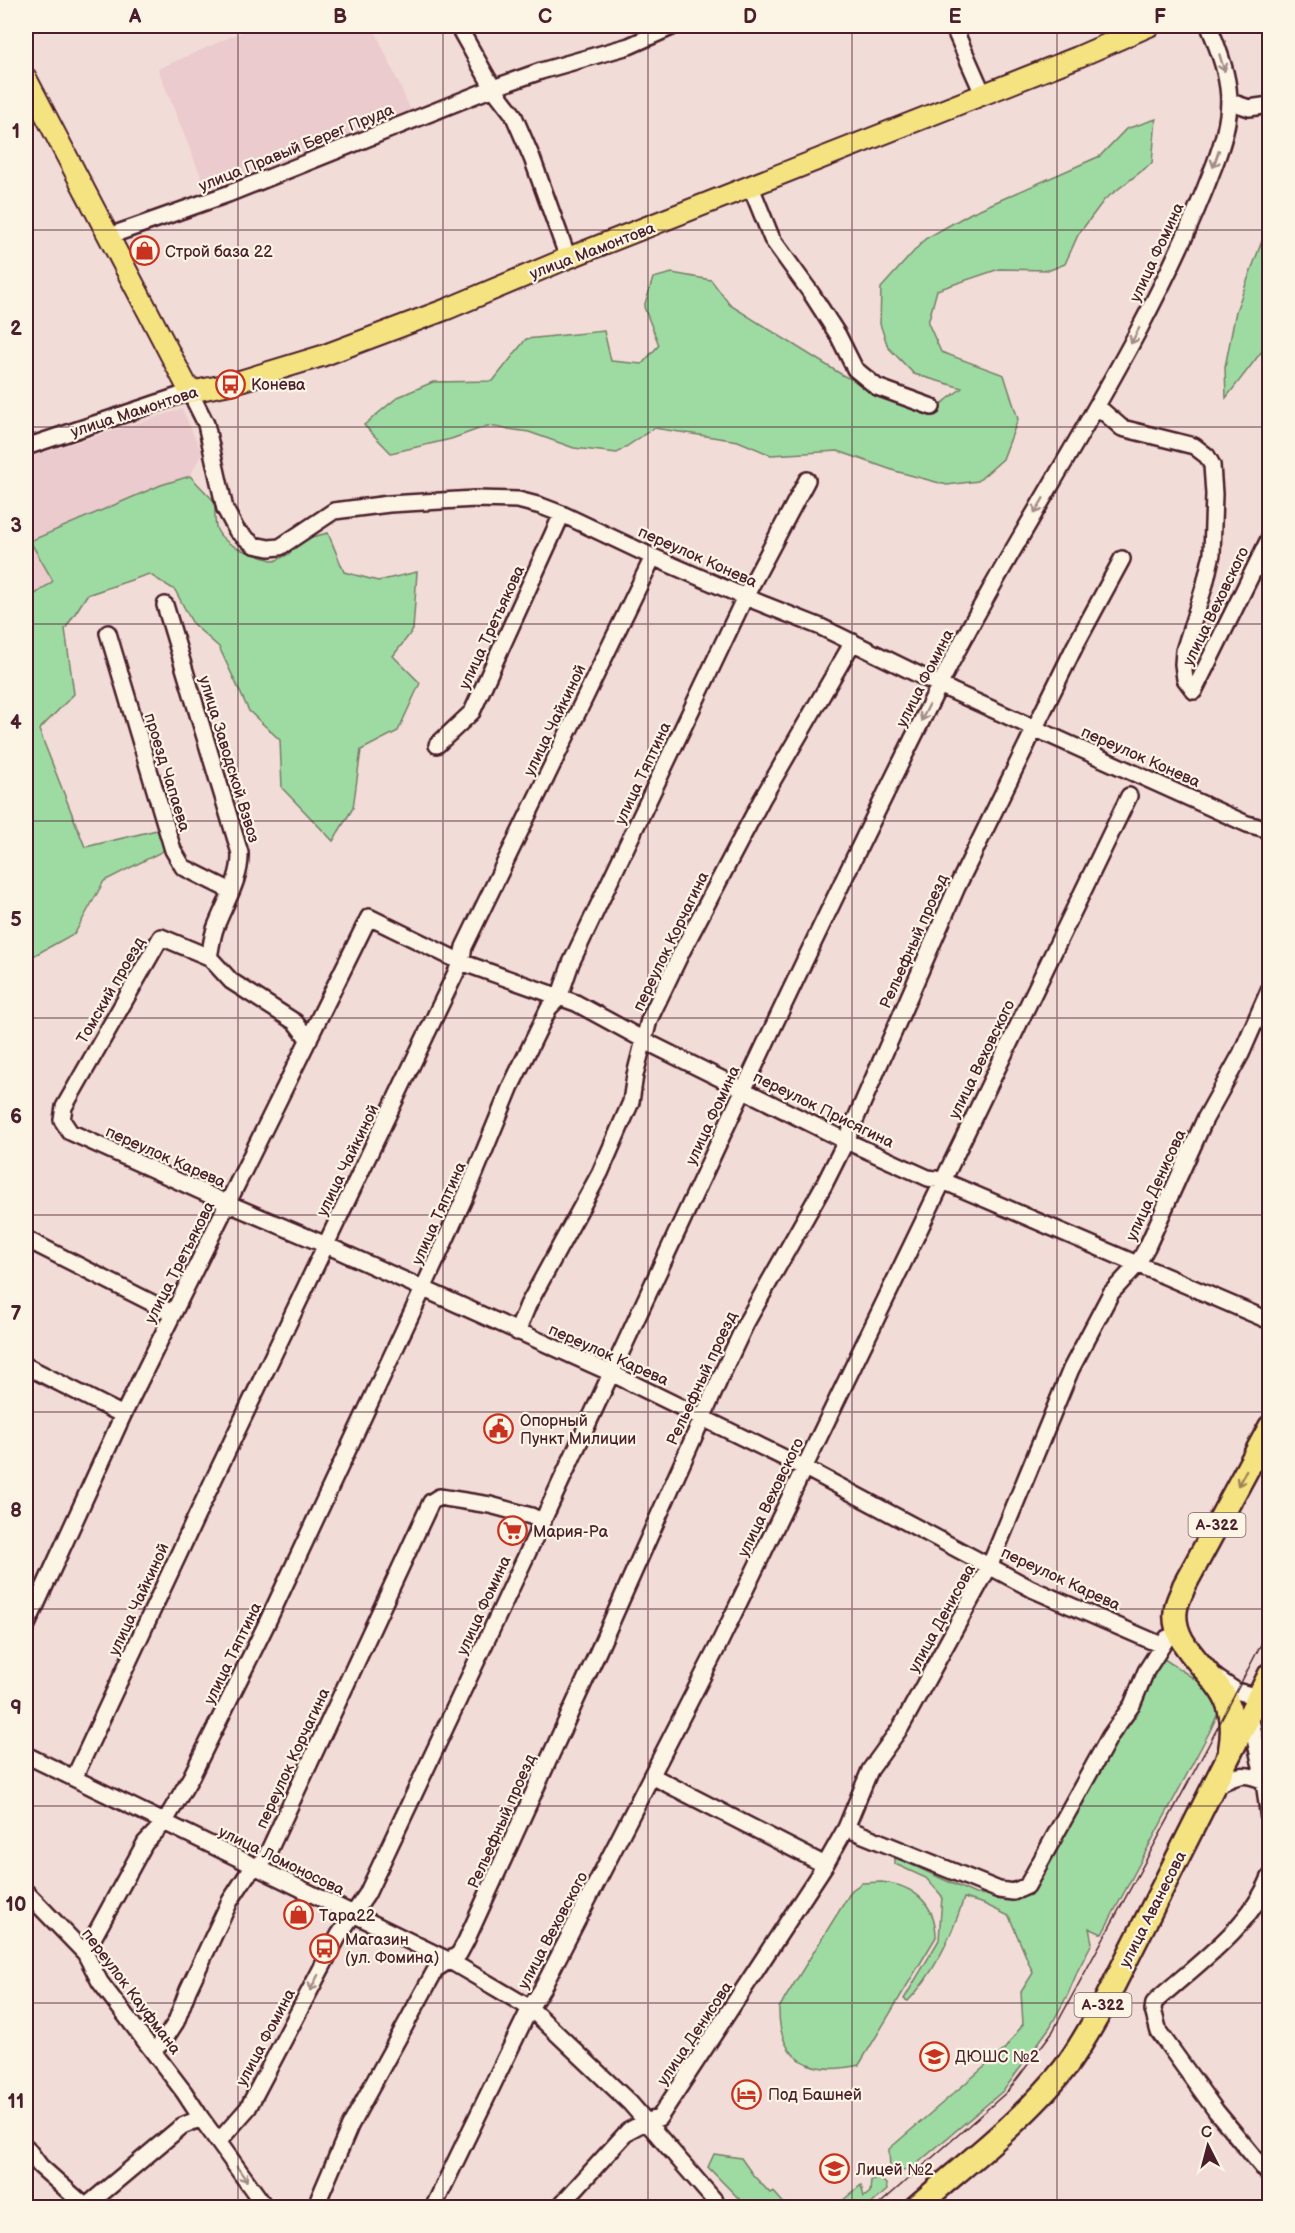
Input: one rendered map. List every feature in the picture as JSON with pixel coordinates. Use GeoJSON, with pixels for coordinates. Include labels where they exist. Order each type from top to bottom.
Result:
{"type":"FeatureCollection","features":[{"type":"Feature","properties":{"kind":"highway","name":"А-322"},"geometry":{"type":"LineString","coordinates":[[1177,1627],[1176,1608],[1184,1586],[1269,1427]]}},
{"type":"Feature","properties":{"kind":"highway","name":"улица Аванесова"},"geometry":{"type":"LineString","coordinates":[[1177,1627],[1187,1649],[1220,1689],[1228,1707],[1232,1737],[1229,1757]]}},
{"type":"Feature","properties":{"kind":"highway","name":"улица Аванесова"},"geometry":{"type":"LineString","coordinates":[[915,2208],[1030,2105],[1064,2068],[1101,2010],[1229,1757],[1259,1706],[1269,1674]]}},
{"type":"Feature","properties":{"kind":"main road","name":"улица Мамонтова"},"geometry":{"type":"LineString","coordinates":[[190,392],[230,384],[322,356],[447,309],[568,258],[751,188],[1078,57],[1149,26]]}},
{"type":"Feature","properties":{"kind":"main road"},"geometry":{"type":"LineString","coordinates":[[26,78],[190,392]]}},
{"type":"Feature","properties":{"kind":"street"},"geometry":{"type":"LineString","coordinates":[[458,26],[493,88],[513,114],[532,158],[568,258]]}},
{"type":"Feature","properties":{"kind":"street","name":"улица Правый Берег Пруда"},"geometry":{"type":"LineString","coordinates":[[110,236],[228,195],[541,70],[629,46],[674,26]]}},
{"type":"Feature","properties":{"kind":"street"},"geometry":{"type":"LineString","coordinates":[[952,26],[983,94]]}},
{"type":"Feature","properties":{"kind":"street"},"geometry":{"type":"LineString","coordinates":[[1209,26],[1228,84],[1231,102],[1248,108],[1269,105]]}},
{"type":"Feature","properties":{"kind":"street","name":"улица Фомина"},"geometry":{"type":"LineString","coordinates":[[219,2141],[248,2108],[339,1935],[367,1894],[543,1522],[743,1090],[939,685],[1016,546],[1098,407],[1177,255],[1215,165],[1226,133],[1231,102]]}},
{"type":"Feature","properties":{"kind":"street"},"geometry":{"type":"LineString","coordinates":[[751,188],[772,239],[838,335],[855,369],[877,387],[932,406]]}},
{"type":"Feature","properties":{"kind":"street","name":"улица Мамонтова"},"geometry":{"type":"LineString","coordinates":[[26,447],[190,392]]}},
{"type":"Feature","properties":{"kind":"street","name":"переулок Конева"},"geometry":{"type":"LineString","coordinates":[[190,392],[206,424],[225,509],[237,531],[254,545],[269,548],[280,547],[334,511],[389,504],[498,498],[518,500],[562,513],[653,557],[821,627],[939,685],[1247,824],[1269,830]]}},
{"type":"Feature","properties":{"kind":"street","name":"улица Веховского"},"geometry":{"type":"LineString","coordinates":[[1098,407],[1122,428],[1194,446],[1207,456],[1212,465],[1214,504],[1212,554],[1184,651],[1185,679],[1194,691],[1269,537]]}},
{"type":"Feature","properties":{"kind":"street","name":"улица Тяптина"},"geometry":{"type":"LineString","coordinates":[[84,1953],[145,1843],[164,1823],[191,1777],[266,1624],[423,1289],[469,1188],[511,1086],[549,1008],[559,998],[571,963],[745,597],[807,480]]}},
{"type":"Feature","properties":{"kind":"street","name":"улица Третьякова"},"geometry":{"type":"LineString","coordinates":[[437,745],[472,712],[562,513]]}},
{"type":"Feature","properties":{"kind":"street","name":"улица Чайкиной"},"geometry":{"type":"LineString","coordinates":[[74,1778],[461,962],[469,936],[653,557]]}},
{"type":"Feature","properties":{"kind":"street","name":"Рельефный проезд"},"geometry":{"type":"LineString","coordinates":[[315,2208],[350,2126],[436,1969],[459,1954],[466,1941],[746,1323],[824,1185],[846,1141],[957,887],[1034,727],[1122,559]]}},
{"type":"Feature","properties":{"kind":"street","name":"улица Заводской Взвоз"},"geometry":{"type":"LineString","coordinates":[[165,605],[240,853],[240,862],[215,931],[209,957]]}},
{"type":"Feature","properties":{"kind":"street","name":"проезд Чапаева"},"geometry":{"type":"LineString","coordinates":[[108,633],[173,850],[179,862],[188,871],[231,891]]}},
{"type":"Feature","properties":{"kind":"street","name":"переулок Корчагина"},"geometry":{"type":"LineString","coordinates":[[517,1332],[528,1305],[600,1173],[631,1102],[635,1075],[649,1020],[762,799],[853,642]]}},
{"type":"Feature","properties":{"kind":"street","name":"улица Веховского"},"geometry":{"type":"LineString","coordinates":[[433,2208],[530,2008],[652,1776],[805,1468],[941,1180],[1129,796]]}},
{"type":"Feature","properties":{"kind":"street","name":"улица Третьякова"},"geometry":{"type":"LineString","coordinates":[[26,1627],[172,1313],[229,1204],[369,917]]}},
{"type":"Feature","properties":{"kind":"street","name":"переулок Присягина"},"geometry":{"type":"LineString","coordinates":[[369,917],[461,962],[576,1003],[743,1090],[846,1141],[928,1178],[941,1180],[1269,1321]]}},
{"type":"Feature","properties":{"kind":"street","name":"Томский проезд"},"geometry":{"type":"LineString","coordinates":[[64,1107],[160,938],[209,957]]}},
{"type":"Feature","properties":{"kind":"street"},"geometry":{"type":"LineString","coordinates":[[209,957],[231,981],[295,1022],[309,1040]]}},
{"type":"Feature","properties":{"kind":"street","name":"улица Денисова"},"geometry":{"type":"LineString","coordinates":[[558,2208],[628,2132],[646,2121],[659,2118],[825,1864],[846,1827],[870,1770],[901,1727],[990,1565],[1071,1369],[1111,1293],[1137,1265],[1147,1247],[1205,1119],[1241,1054],[1269,988]]}},
{"type":"Feature","properties":{"kind":"street","name":"переулок Карева"},"geometry":{"type":"LineString","coordinates":[[64,1107],[62,1120],[70,1132],[326,1245],[702,1416],[1032,1588],[1161,1645]]}},
{"type":"Feature","properties":{"kind":"street"},"geometry":{"type":"LineString","coordinates":[[26,1239],[172,1313]]}},
{"type":"Feature","properties":{"kind":"street"},"geometry":{"type":"LineString","coordinates":[[26,1366],[123,1415]]}},
{"type":"Feature","properties":{"kind":"street","name":"переулок Корчагина"},"geometry":{"type":"LineString","coordinates":[[153,2050],[162,2042],[176,2022],[188,1990],[230,1901],[247,1875],[265,1859],[431,1502],[439,1497],[490,1505],[543,1522]]}},
{"type":"Feature","properties":{"kind":"street"},"geometry":{"type":"LineString","coordinates":[[846,1827],[999,1890],[1013,1892],[1027,1886],[1110,1736],[1132,1705],[1146,1671],[1161,1645],[1177,1627]]}},
{"type":"Feature","properties":{"kind":"street"},"geometry":{"type":"LineString","coordinates":[[1200,1666],[1259,1706],[1269,1827]]}},
{"type":"Feature","properties":{"kind":"street","name":"улица Ломоносова"},"geometry":{"type":"LineString","coordinates":[[26,1755],[450,1961],[530,2008],[630,2103],[714,2205]]}},
{"type":"Feature","properties":{"kind":"street"},"geometry":{"type":"LineString","coordinates":[[1215,1786],[1237,1775],[1250,1775],[1264,1781]]}},
{"type":"Feature","properties":{"kind":"street"},"geometry":{"type":"LineString","coordinates":[[652,1776],[825,1864]]}},
{"type":"Feature","properties":{"kind":"street"},"geometry":{"type":"LineString","coordinates":[[1269,1877],[1252,1910],[1209,1955],[1154,2003],[1153,2010],[1159,2032],[1216,2111],[1269,2176]]}},
{"type":"Feature","properties":{"kind":"street","name":"переулок Кауфмана"},"geometry":{"type":"LineString","coordinates":[[26,1892],[84,1953],[100,1982],[184,2092],[266,2208]]}},
{"type":"Feature","properties":{"kind":"street"},"geometry":{"type":"LineString","coordinates":[[26,2147],[40,2166],[84,2207],[183,2126],[201,2118]]}},
{"type":"Feature","properties":{"kind":"shaded area"},"geometry":{"type":"Polygon","coordinates":[[[255,26],[373,26],[412,113],[207,192],[158,69],[255,26]]]}},
{"type":"Feature","properties":{"kind":"shaded area"},"geometry":{"type":"Polygon","coordinates":[[[182,409],[202,453],[190,476],[161,485],[30,541],[53,581],[26,601],[26,458],[182,409]]]}},
{"type":"Feature","properties":{"kind":"green space"},"geometry":{"type":"Polygon","coordinates":[[[1156,119],[1152,163],[1104,200],[1078,235],[1065,264],[1050,270],[999,269],[937,290],[928,323],[941,352],[1004,375],[1018,419],[1003,459],[978,481],[947,485],[895,471],[838,451],[771,455],[738,441],[654,428],[617,453],[574,448],[529,432],[487,426],[451,439],[391,453],[364,425],[398,397],[433,382],[493,381],[526,339],[604,331],[611,361],[642,364],[659,345],[644,307],[653,278],[672,273],[711,280],[730,305],[844,376],[931,412],[962,388],[914,374],[888,347],[880,324],[881,288],[925,239],[971,213],[1100,156],[1126,129],[1156,119]]]}},
{"type":"Feature","properties":{"kind":"green space"},"geometry":{"type":"Polygon","coordinates":[[[1269,222],[1269,342],[1226,398],[1225,367],[1236,311],[1269,222]]]}},
{"type":"Feature","properties":{"kind":"green space"},"geometry":{"type":"Polygon","coordinates":[[[190,476],[215,502],[217,530],[221,537],[235,547],[275,561],[289,554],[300,540],[328,533],[344,572],[378,581],[417,572],[413,630],[393,656],[420,683],[398,731],[361,750],[353,808],[333,841],[282,788],[280,740],[249,711],[219,647],[193,624],[175,590],[149,574],[87,595],[65,629],[74,694],[39,730],[85,847],[157,830],[165,850],[104,881],[75,933],[26,960],[26,601],[53,581],[30,541],[161,485],[190,476]]]}},
{"type":"Feature","properties":{"kind":"green space"},"geometry":{"type":"Polygon","coordinates":[[[1161,1657],[1201,1683],[1219,1711],[1211,1729],[1102,1934],[1089,1928],[1092,1943],[1050,2027],[1004,2090],[914,2166],[903,2171],[890,2169],[889,2149],[1004,2050],[1023,2024],[1021,1992],[1033,1973],[1009,1916],[984,1904],[964,1898],[954,1926],[934,1966],[908,2001],[904,1999],[939,1940],[942,1896],[926,1878],[895,1864],[895,1857],[975,1894],[1014,1896],[1034,1892],[1161,1657]]]}},
{"type":"Feature","properties":{"kind":"green space"},"geometry":{"type":"Polygon","coordinates":[[[881,1882],[903,1887],[921,1898],[932,1914],[936,1937],[859,2065],[842,2068],[813,2066],[791,2052],[784,2041],[779,2008],[852,1890],[862,1883],[881,1882]]]}},
{"type":"Feature","properties":{"kind":"green space"},"geometry":{"type":"Polygon","coordinates":[[[714,2154],[741,2158],[753,2175],[770,2193],[773,2191],[787,2207],[747,2207],[708,2167],[714,2154]]]}},
{"type":"Feature","properties":{"kind":"green space"},"geometry":{"type":"Polygon","coordinates":[[[880,2178],[886,2184],[887,2190],[868,2207],[835,2207],[861,2185],[864,2197],[870,2192],[871,2180],[880,2178]]]}},
{"type":"Feature","properties":{"kind":"tram line"},"geometry":{"type":"LineString","coordinates":[[875,2208],[1008,2091],[1053,2031],[1270,1627]]}},
{"type":"Feature","properties":{"kind":"place","name":"Строй база 22"},"geometry":{"type":"Point","coordinates":[144,251]}},
{"type":"Feature","properties":{"kind":"place","name":"Конева"},"geometry":{"type":"Point","coordinates":[230,384]}},
{"type":"Feature","properties":{"kind":"place","name":"Опорный Пункт Милиции"},"geometry":{"type":"Point","coordinates":[499,1429]}},
{"type":"Feature","properties":{"kind":"place","name":"Мария-Ра"},"geometry":{"type":"Point","coordinates":[512,1531]}},
{"type":"Feature","properties":{"kind":"place","name":"Тара22"},"geometry":{"type":"Point","coordinates":[298,1915]}},
{"type":"Feature","properties":{"kind":"place","name":"Магазин (ул. Фомина)"},"geometry":{"type":"Point","coordinates":[324,1948]}},
{"type":"Feature","properties":{"kind":"place","name":"ДЮШС №2"},"geometry":{"type":"Point","coordinates":[934,2056]}},
{"type":"Feature","properties":{"kind":"place","name":"Под Башней"},"geometry":{"type":"Point","coordinates":[747,2094]}},
{"type":"Feature","properties":{"kind":"place","name":"Лицей №2"},"geometry":{"type":"Point","coordinates":[835,2169]}}]}
